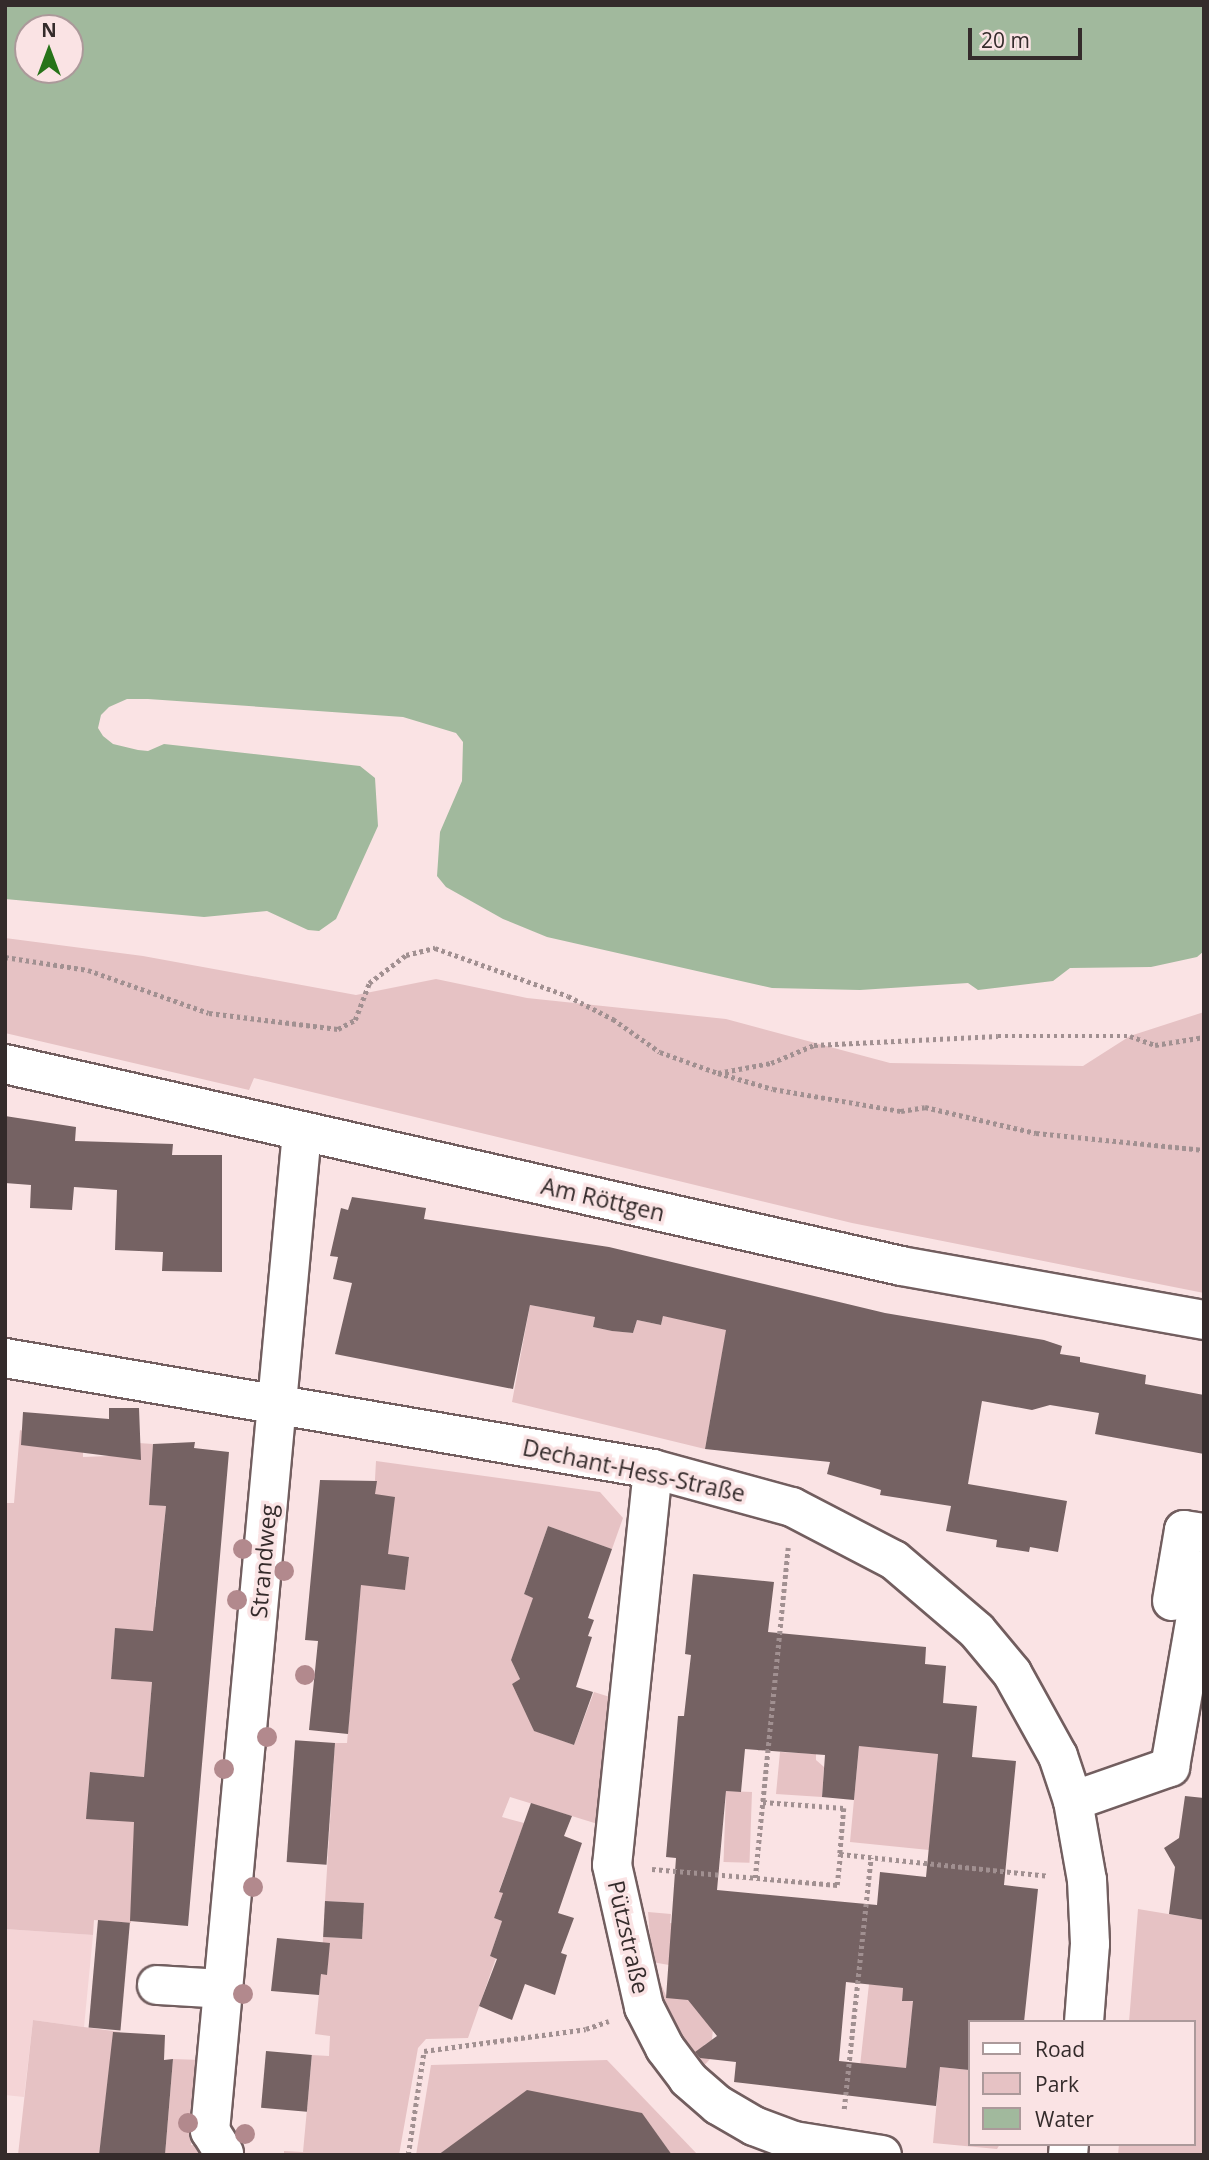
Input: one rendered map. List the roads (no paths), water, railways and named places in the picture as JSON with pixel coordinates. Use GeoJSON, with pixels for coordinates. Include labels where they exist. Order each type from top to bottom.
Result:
{"type":"FeatureCollection","features":[{"type":"Feature","properties":{"kind":"street","name":"Am Röttgen"},"geometry":{"type":"LineString","coordinates":[[5,1064],[901,1266],[1204,1320]]}},
{"type":"Feature","properties":{"kind":"street","name":"Strandweg"},"geometry":{"type":"LineString","coordinates":[[224,2153],[210,2131],[302,1132]]}},
{"type":"Feature","properties":{"kind":"street","name":"Dechant-Hess-Straße"},"geometry":{"type":"LineString","coordinates":[[5,1358],[653,1469],[792,1507],[894,1560],[977,1631],[1039,1717],[1073,1801],[1087,1880],[1090,1944],[1084,2020]]}},
{"type":"Feature","properties":{"kind":"street","name":"Pützstraße"},"geometry":{"type":"LineString","coordinates":[[653,1469],[612,1865],[645,2007],[665,2048],[688,2078],[718,2105],[754,2126],[794,2141],[882,2155]]}},
{"type":"Feature","properties":{"kind":"street"},"geometry":{"type":"LineString","coordinates":[[1172,1601],[1184,1530],[1204,1533]]}},
{"type":"Feature","properties":{"kind":"street"},"geometry":{"type":"LineString","coordinates":[[1073,1801],[1170,1767],[1204,1570]]}},
{"type":"Feature","properties":{"kind":"street"},"geometry":{"type":"LineString","coordinates":[[157,1985],[224,1989]]}},
{"type":"Feature","properties":{"kind":"water"},"geometry":{"type":"Polygon","coordinates":[[[5,5],[1204,5],[1204,951],[1197,957],[1151,967],[1070,968],[1053,981],[978,990],[968,983],[860,990],[772,988],[547,937],[503,919],[446,887],[437,876],[440,832],[462,781],[463,742],[456,733],[403,717],[127,699],[109,707],[101,715],[98,728],[113,744],[148,751],[164,744],[360,766],[375,778],[378,826],[336,919],[319,931],[308,930],[267,911],[204,917],[5,899],[5,5]]]}}]}
